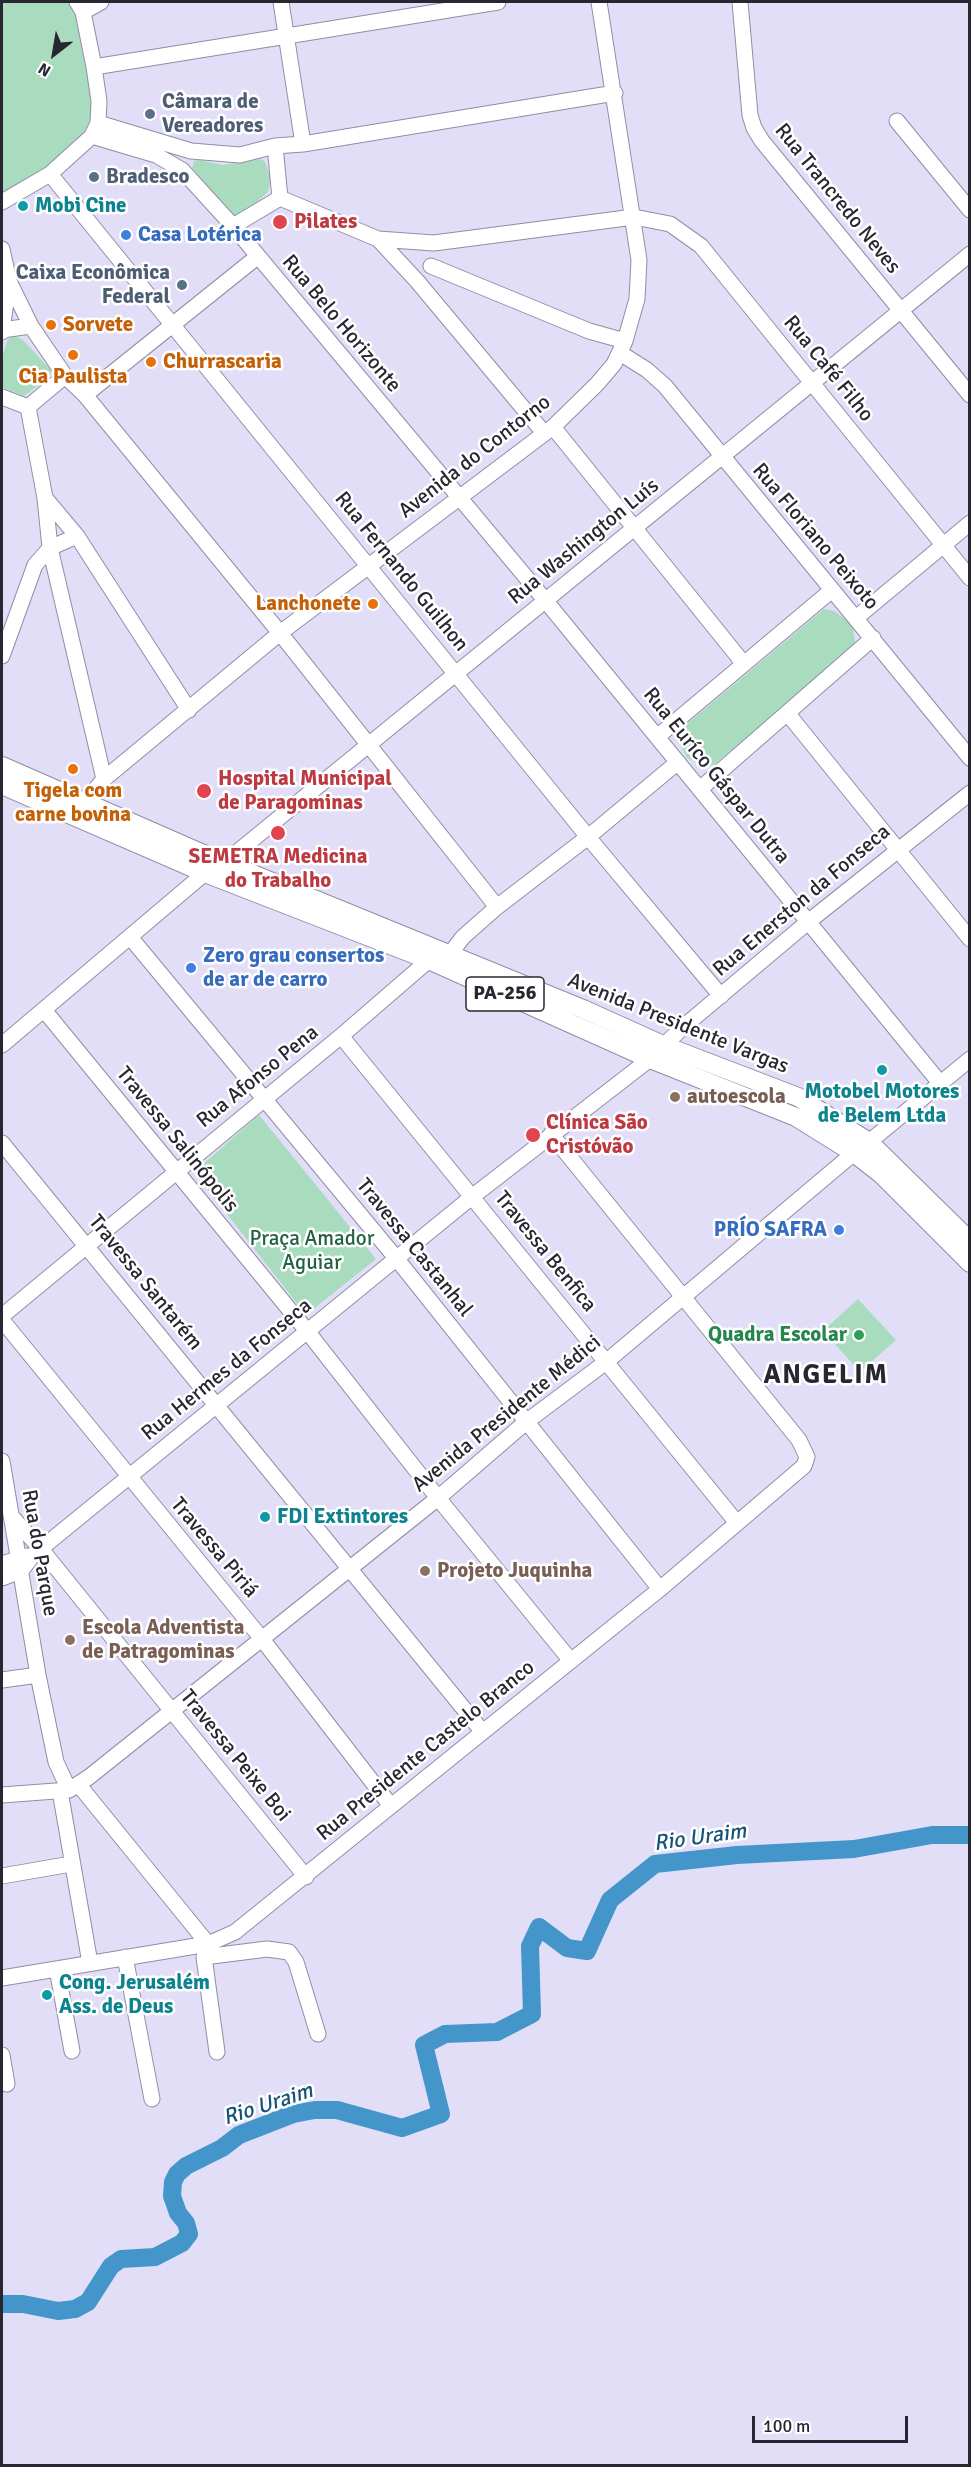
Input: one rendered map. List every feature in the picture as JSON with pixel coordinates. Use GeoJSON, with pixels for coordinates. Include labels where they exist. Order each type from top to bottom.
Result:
{"type":"FeatureCollection","features":[{"type":"Feature","properties":{"kind":"main road","name":"Avenida Presidente Vargas"},"geometry":{"type":"LineString","coordinates":[[2,766],[81,810],[206,873],[429,960],[650,1059],[796,1117],[854,1153],[894,1185],[969,1263]]}},
{"type":"Feature","properties":{"kind":"main road","name":"Avenida Presidente Vargas"},"geometry":{"type":"LineString","coordinates":[[2,785],[81,810],[225,862],[583,1009],[665,1046],[798,1098],[869,1142],[969,1241]]}},
{"type":"Feature","properties":{"kind":"street"},"geometry":{"type":"LineString","coordinates":[[2,202],[50,174],[95,130],[99,101],[94,67],[80,7],[101,2]]}},
{"type":"Feature","properties":{"kind":"street"},"geometry":{"type":"LineString","coordinates":[[281,2],[303,144]]}},
{"type":"Feature","properties":{"kind":"street"},"geometry":{"type":"LineString","coordinates":[[94,67],[498,2]]}},
{"type":"Feature","properties":{"kind":"street","name":"Avenida do Contorno"},"geometry":{"type":"LineString","coordinates":[[81,810],[104,778],[280,633],[548,430],[597,384],[614,364],[638,298],[639,260],[615,93],[599,2]]}},
{"type":"Feature","properties":{"kind":"street","name":"Rua Trancredo Neves"},"geometry":{"type":"LineString","coordinates":[[740,2],[750,115],[754,128],[762,141],[969,395]]}},
{"type":"Feature","properties":{"kind":"street"},"geometry":{"type":"LineString","coordinates":[[95,130],[191,151],[240,154],[275,146],[303,144],[615,93]]}},
{"type":"Feature","properties":{"kind":"street"},"geometry":{"type":"LineString","coordinates":[[897,121],[969,210]]}},
{"type":"Feature","properties":{"kind":"street","name":"Rua Belo Horizonte"},"geometry":{"type":"LineString","coordinates":[[95,130],[156,155],[182,170],[233,226],[459,497]]}},
{"type":"Feature","properties":{"kind":"street"},"geometry":{"type":"LineString","coordinates":[[275,146],[280,198]]}},
{"type":"Feature","properties":{"kind":"street"},"geometry":{"type":"LineString","coordinates":[[182,170],[191,151]]}},
{"type":"Feature","properties":{"kind":"street","name":"Rua Fernando Guilhon"},"geometry":{"type":"LineString","coordinates":[[50,174],[588,837],[721,996]]}},
{"type":"Feature","properties":{"kind":"street"},"geometry":{"type":"LineString","coordinates":[[233,226],[280,198]]}},
{"type":"Feature","properties":{"kind":"street"},"geometry":{"type":"LineString","coordinates":[[280,198],[378,239],[636,528],[744,664]]}},
{"type":"Feature","properties":{"kind":"street","name":"Rua Café Filho"},"geometry":{"type":"LineString","coordinates":[[378,239],[434,243],[634,217],[670,224],[701,246],[969,578]]}},
{"type":"Feature","properties":{"kind":"street"},"geometry":{"type":"LineString","coordinates":[[417,281],[431,266],[434,243]]}},
{"type":"Feature","properties":{"kind":"street"},"geometry":{"type":"LineString","coordinates":[[2,249],[9,281],[31,326],[65,376],[85,395],[280,633],[497,907]]}},
{"type":"Feature","properties":{"kind":"street","name":"Rua Washington Luís"},"geometry":{"type":"LineString","coordinates":[[2,1045],[206,873],[225,862],[368,746],[969,254]]}},
{"type":"Feature","properties":{"kind":"street"},"geometry":{"type":"LineString","coordinates":[[85,395],[257,257]]}},
{"type":"Feature","properties":{"kind":"street","name":"Rua Floriano Peixoto"},"geometry":{"type":"LineString","coordinates":[[431,266],[589,331],[622,347],[665,386],[969,758]]}},
{"type":"Feature","properties":{"kind":"street"},"geometry":{"type":"LineString","coordinates":[[9,281],[2,331],[31,326]]}},
{"type":"Feature","properties":{"kind":"street"},"geometry":{"type":"LineString","coordinates":[[28,407],[65,376]]}},
{"type":"Feature","properties":{"kind":"street"},"geometry":{"type":"LineString","coordinates":[[2,397],[28,407]]}},
{"type":"Feature","properties":{"kind":"street"},"geometry":{"type":"LineString","coordinates":[[28,407],[45,498],[50,548],[104,778]]}},
{"type":"Feature","properties":{"kind":"street","name":"Rua Euríco Gáspar Dutra"},"geometry":{"type":"LineString","coordinates":[[459,497],[940,1083]]}},
{"type":"Feature","properties":{"kind":"street"},"geometry":{"type":"LineString","coordinates":[[45,498],[77,536],[189,710]]}},
{"type":"Feature","properties":{"kind":"street"},"geometry":{"type":"LineString","coordinates":[[856,618],[969,523]]}},
{"type":"Feature","properties":{"kind":"street"},"geometry":{"type":"LineString","coordinates":[[2,656],[35,564],[50,548],[77,536]]}},
{"type":"Feature","properties":{"kind":"street"},"geometry":{"type":"LineString","coordinates":[[657,737],[832,590]]}},
{"type":"Feature","properties":{"kind":"street"},"geometry":{"type":"LineString","coordinates":[[700,789],[873,638]]}},
{"type":"Feature","properties":{"kind":"street"},"geometry":{"type":"LineString","coordinates":[[788,714],[969,939]]}},
{"type":"Feature","properties":{"kind":"street"},"geometry":{"type":"LineString","coordinates":[[450,954],[463,937],[497,907],[588,837],[678,762]]}},
{"type":"Feature","properties":{"kind":"street","name":"Rua Enerston da Fonseca"},"geometry":{"type":"LineString","coordinates":[[650,1059],[808,922],[969,793]]}},
{"type":"Feature","properties":{"kind":"street","name":"Travessa Castanhal"},"geometry":{"type":"LineString","coordinates":[[130,937],[396,1258],[660,1589]]}},
{"type":"Feature","properties":{"kind":"street","name":"Rua Afonso Pena"},"geometry":{"type":"LineString","coordinates":[[2,1318],[86,1244],[341,1036],[429,960]]}},
{"type":"Feature","properties":{"kind":"street","name":"Travessa Salinópolis"},"geometry":{"type":"LineString","coordinates":[[44,1010],[307,1331],[438,1498],[571,1660]]}},
{"type":"Feature","properties":{"kind":"street","name":"Travessa Benfica"},"geometry":{"type":"LineString","coordinates":[[341,1036],[737,1523]]}},
{"type":"Feature","properties":{"kind":"street","name":"Rua Hermes da Fonseca"},"geometry":{"type":"LineString","coordinates":[[2,1578],[129,1478],[473,1196],[650,1059]]}},
{"type":"Feature","properties":{"kind":"street"},"geometry":{"type":"LineString","coordinates":[[869,1142],[969,1059]]}},
{"type":"Feature","properties":{"kind":"street"},"geometry":{"type":"LineString","coordinates":[[551,1134],[681,1297]]}},
{"type":"Feature","properties":{"kind":"street","name":"Travessa Santarém"},"geometry":{"type":"LineString","coordinates":[[2,1143],[482,1731]]}},
{"type":"Feature","properties":{"kind":"street","name":"Avenida Presidente Médici"},"geometry":{"type":"LineString","coordinates":[[69,1788],[172,1712],[438,1498],[526,1422],[606,1362],[854,1153]]}},
{"type":"Feature","properties":{"kind":"street","name":"Rua Presidente Castelo Branco"},"geometry":{"type":"LineString","coordinates":[[2,1978],[125,1957],[206,1950],[250,1922],[482,1731],[660,1589],[804,1466],[807,1457],[799,1440],[681,1297]]}},
{"type":"Feature","properties":{"kind":"street","name":"Travessa Piriá"},"geometry":{"type":"LineString","coordinates":[[2,1318],[129,1478],[262,1639],[391,1806]]}},
{"type":"Feature","properties":{"kind":"street","name":"Rua do Parque"},"geometry":{"type":"LineString","coordinates":[[2,1461],[12,1517],[28,1558],[38,1675],[57,1762],[69,1788]]}},
{"type":"Feature","properties":{"kind":"street","name":"Travessa Peixe Boi"},"geometry":{"type":"LineString","coordinates":[[12,1517],[28,1558],[172,1712],[306,1877]]}},
{"type":"Feature","properties":{"kind":"street"},"geometry":{"type":"LineString","coordinates":[[2,1564],[28,1558]]}},
{"type":"Feature","properties":{"kind":"street"},"geometry":{"type":"LineString","coordinates":[[2,1680],[38,1675]]}},
{"type":"Feature","properties":{"kind":"street"},"geometry":{"type":"LineString","coordinates":[[2,1796],[69,1788]]}},
{"type":"Feature","properties":{"kind":"street"},"geometry":{"type":"LineString","coordinates":[[69,1788],[71,1864],[90,1963]]}},
{"type":"Feature","properties":{"kind":"street"},"geometry":{"type":"LineString","coordinates":[[69,1788],[206,1950],[218,2052]]}},
{"type":"Feature","properties":{"kind":"street"},"geometry":{"type":"LineString","coordinates":[[2,1876],[71,1864]]}},
{"type":"Feature","properties":{"kind":"street"},"geometry":{"type":"LineString","coordinates":[[206,1950],[267,1949],[289,1952],[296,1962],[318,2034]]}},
{"type":"Feature","properties":{"kind":"street"},"geometry":{"type":"LineString","coordinates":[[125,1957],[152,2099]]}},
{"type":"Feature","properties":{"kind":"street"},"geometry":{"type":"LineString","coordinates":[[57,1969],[72,2051]]}},
{"type":"Feature","properties":{"kind":"street"},"geometry":{"type":"LineString","coordinates":[[2,2055],[7,2084]]}},
{"type":"Feature","properties":{"kind":"green space"},"geometry":{"type":"Polygon","coordinates":[[[2,2],[73,2],[79,4],[96,123],[79,148],[2,199],[2,2]]]}},
{"type":"Feature","properties":{"kind":"green space"},"geometry":{"type":"Polygon","coordinates":[[[261,159],[265,162],[271,179],[268,192],[238,218],[233,216],[192,168],[194,161],[198,160],[223,165],[261,159]]]}},
{"type":"Feature","properties":{"kind":"green space"},"geometry":{"type":"Polygon","coordinates":[[[14,336],[22,339],[51,370],[50,376],[24,396],[2,387],[2,357],[8,339],[14,336]]]}},
{"type":"Feature","properties":{"kind":"green space"},"geometry":{"type":"Polygon","coordinates":[[[824,609],[834,611],[852,624],[855,642],[851,651],[712,766],[699,764],[687,758],[679,742],[682,728],[824,609]]]}},
{"type":"Feature","properties":{"kind":"green space","name":"Praça Amador Aguiar"},"geometry":{"type":"Polygon","coordinates":[[[259,1115],[376,1259],[306,1315],[194,1172],[259,1115]]]}},
{"type":"Feature","properties":{"kind":"green space","name":"Quadra Escolar"},"geometry":{"type":"Polygon","coordinates":[[[858,1299],[896,1340],[860,1372],[823,1331],[858,1299]]]}},
{"type":"Feature","properties":{"kind":"waterway","name":"Rio Uraim"},"geometry":{"type":"LineString","coordinates":[[2,2304],[23,2304],[58,2311],[75,2309],[88,2302],[111,2266],[121,2259],[155,2257],[182,2243],[189,2234],[172,2196],[173,2182],[177,2174],[186,2166],[222,2148],[239,2135],[293,2114],[315,2110],[337,2110],[402,2128],[441,2114],[424,2045],[445,2034],[497,2032],[532,2014],[530,1946],[539,1927],[567,1948],[587,1951],[610,1900],[655,1864],[737,1855],[854,1849],[932,1835],[970,1835]]}},
{"type":"Feature","properties":{"kind":"place","name":"Câmara de Vereadores"},"geometry":{"type":"Point","coordinates":[150,114]}},
{"type":"Feature","properties":{"kind":"place","name":"Bradesco"},"geometry":{"type":"Point","coordinates":[94,177]}},
{"type":"Feature","properties":{"kind":"place","name":"Mobi Cine"},"geometry":{"type":"Point","coordinates":[23,206]}},
{"type":"Feature","properties":{"kind":"place","name":"Pilates"},"geometry":{"type":"Point","coordinates":[280,222]}},
{"type":"Feature","properties":{"kind":"place","name":"Casa Lotérica"},"geometry":{"type":"Point","coordinates":[126,235]}},
{"type":"Feature","properties":{"kind":"place","name":"Caixa Econômica Federal"},"geometry":{"type":"Point","coordinates":[182,285]}},
{"type":"Feature","properties":{"kind":"place","name":"Sorvete"},"geometry":{"type":"Point","coordinates":[51,325]}},
{"type":"Feature","properties":{"kind":"place","name":"Cia Paulista"},"geometry":{"type":"Point","coordinates":[73,355]}},
{"type":"Feature","properties":{"kind":"place","name":"Churrascaria"},"geometry":{"type":"Point","coordinates":[151,362]}},
{"type":"Feature","properties":{"kind":"place","name":"Lanchonete"},"geometry":{"type":"Point","coordinates":[373,604]}},
{"type":"Feature","properties":{"kind":"place","name":"Tigela com carne bovina"},"geometry":{"type":"Point","coordinates":[73,769]}},
{"type":"Feature","properties":{"kind":"place","name":"Hospital Municipal de Paragominas"},"geometry":{"type":"Point","coordinates":[204,791]}},
{"type":"Feature","properties":{"kind":"place","name":"SEMETRA Medicina do Trabalho"},"geometry":{"type":"Point","coordinates":[278,833]}},
{"type":"Feature","properties":{"kind":"place","name":"Zero grau consertos de ar de carro"},"geometry":{"type":"Point","coordinates":[191,968]}},
{"type":"Feature","properties":{"kind":"place","name":"Motobel Motores de Belem Ltda"},"geometry":{"type":"Point","coordinates":[882,1070]}},
{"type":"Feature","properties":{"kind":"place","name":"autoescola"},"geometry":{"type":"Point","coordinates":[675,1097]}},
{"type":"Feature","properties":{"kind":"place","name":"Clínica São Cristóvão"},"geometry":{"type":"Point","coordinates":[533,1135]}},
{"type":"Feature","properties":{"kind":"place","name":"PRÍO SAFRA"},"geometry":{"type":"Point","coordinates":[839,1230]}},
{"type":"Feature","properties":{"kind":"place","name":"Quadra Escolar"},"geometry":{"type":"Point","coordinates":[859,1335]}},
{"type":"Feature","properties":{"kind":"place","name":"FDI Extintores"},"geometry":{"type":"Point","coordinates":[265,1517]}},
{"type":"Feature","properties":{"kind":"place","name":"Projeto Juquinha"},"geometry":{"type":"Point","coordinates":[425,1571]}},
{"type":"Feature","properties":{"kind":"place","name":"Escola Adventista de Patragominas"},"geometry":{"type":"Point","coordinates":[70,1640]}},
{"type":"Feature","properties":{"kind":"place","name":"Cong. Jerusalém Ass. de Deus"},"geometry":{"type":"Point","coordinates":[47,1995]}},
{"type":"Feature","properties":{"kind":"district","name":"ANGELIM"},"geometry":{"type":"Point","coordinates":[826,1376]}}]}
